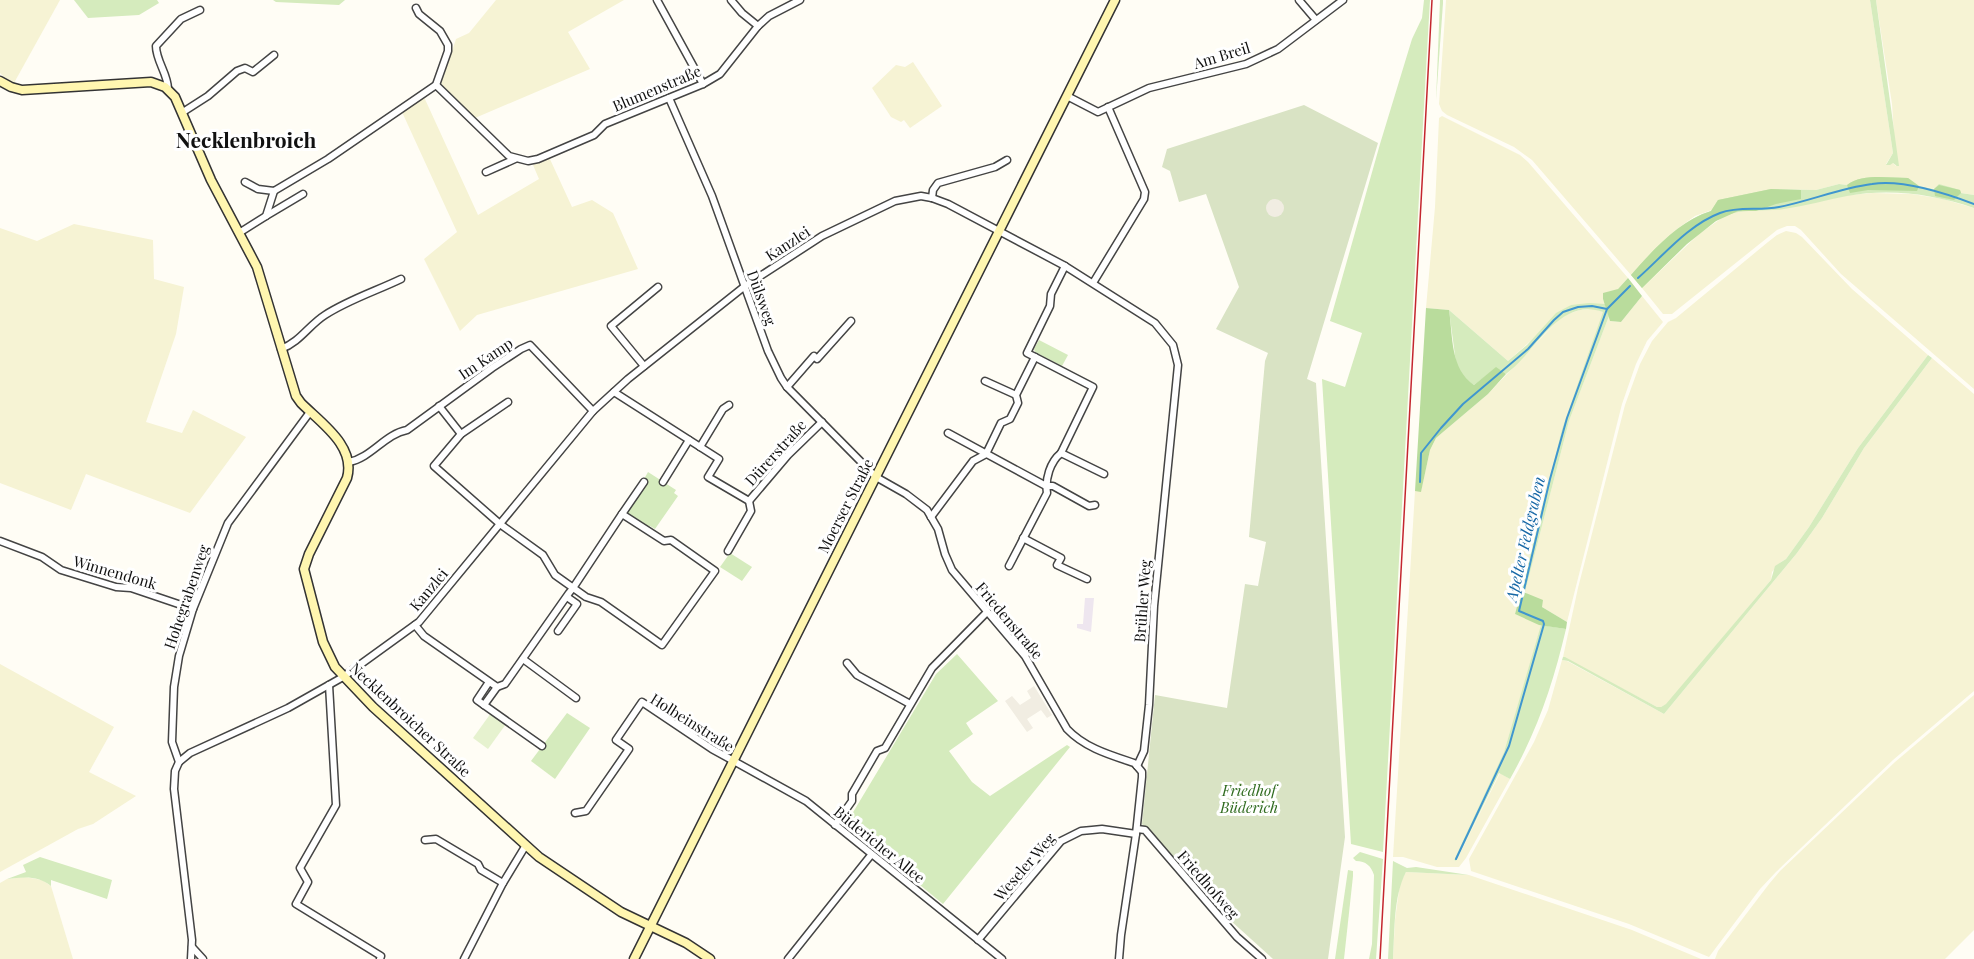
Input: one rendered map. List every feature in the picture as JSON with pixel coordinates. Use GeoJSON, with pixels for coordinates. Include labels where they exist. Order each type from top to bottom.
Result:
{"type":"FeatureCollection","features":[{"type":"Feature","properties":{"kind":"main road","name":"Moerser Straße"},"geometry":{"type":"LineString","coordinates":[[634,959],[1116,0]]}},
{"type":"Feature","properties":{"kind":"main road"},"geometry":{"type":"LineString","coordinates":[[0,81],[22,90],[146,82],[168,89],[183,112],[215,189],[260,274],[296,396],[345,449],[349,462]]}},
{"type":"Feature","properties":{"kind":"main road","name":"Necklenbroicher Straße"},"geometry":{"type":"LineString","coordinates":[[349,462],[347,478],[309,554],[304,569],[323,642],[330,658],[343,677],[379,713],[554,868],[596,896],[710,959]]}},
{"type":"Feature","properties":{"kind":"street"},"geometry":{"type":"LineString","coordinates":[[657,0],[703,84]]}},
{"type":"Feature","properties":{"kind":"street"},"geometry":{"type":"LineString","coordinates":[[731,0],[742,14],[758,26]]}},
{"type":"Feature","properties":{"kind":"street","name":"Blumenstraße"},"geometry":{"type":"LineString","coordinates":[[486,172],[515,159],[528,161],[538,159],[594,135],[605,123],[703,84],[720,74],[758,26],[769,16],[801,0]]}},
{"type":"Feature","properties":{"kind":"street"},"geometry":{"type":"LineString","coordinates":[[1299,0],[1316,20]]}},
{"type":"Feature","properties":{"kind":"street","name":"Am Breil"},"geometry":{"type":"LineString","coordinates":[[1067,96],[1098,112],[1149,88],[1245,64],[1278,49],[1342,0]]}},
{"type":"Feature","properties":{"kind":"street"},"geometry":{"type":"LineString","coordinates":[[245,182],[258,189],[274,191],[328,159],[436,85],[448,45],[440,31],[416,8]]}},
{"type":"Feature","properties":{"kind":"street"},"geometry":{"type":"LineString","coordinates":[[168,89],[156,46],[181,19],[200,10]]}},
{"type":"Feature","properties":{"kind":"street"},"geometry":{"type":"LineString","coordinates":[[183,112],[208,96],[237,71],[245,68],[253,72],[274,56]]}},
{"type":"Feature","properties":{"kind":"street"},"geometry":{"type":"LineString","coordinates":[[436,85],[509,156],[515,159]]}},
{"type":"Feature","properties":{"kind":"street","name":"Dülsweg"},"geometry":{"type":"LineString","coordinates":[[669,98],[711,196],[768,351],[787,387],[876,477]]}},
{"type":"Feature","properties":{"kind":"street"},"geometry":{"type":"LineString","coordinates":[[1093,283],[1144,200],[1145,192],[1108,107]]}},
{"type":"Feature","properties":{"kind":"street"},"geometry":{"type":"LineString","coordinates":[[932,198],[933,190],[938,183],[995,167],[1007,160]]}},
{"type":"Feature","properties":{"kind":"street"},"geometry":{"type":"LineString","coordinates":[[266,216],[274,191]]}},
{"type":"Feature","properties":{"kind":"street"},"geometry":{"type":"LineString","coordinates":[[239,233],[303,194]]}},
{"type":"Feature","properties":{"kind":"street","name":"Kanzlei"},"geometry":{"type":"LineString","coordinates":[[179,762],[190,753],[250,726],[343,677],[415,625],[593,411],[644,366],[745,286],[822,236],[895,201],[921,196],[948,204],[999,230]]}},
{"type":"Feature","properties":{"kind":"street","name":"Brühler Weg"},"geometry":{"type":"LineString","coordinates":[[999,230],[1065,266],[1155,323],[1173,345],[1177,358],[1154,606],[1149,705],[1144,751],[1137,766],[1142,772],[1137,831],[1119,959]]}},
{"type":"Feature","properties":{"kind":"street"},"geometry":{"type":"LineString","coordinates":[[1008,566],[1047,493],[1045,480],[1057,456],[1061,453],[1093,387],[1027,353],[1050,306],[1051,294],[1065,266]]}},
{"type":"Feature","properties":{"kind":"street"},"geometry":{"type":"LineString","coordinates":[[281,349],[295,342],[315,322],[339,306],[401,279]]}},
{"type":"Feature","properties":{"kind":"street"},"geometry":{"type":"LineString","coordinates":[[644,366],[611,326],[658,287]]}},
{"type":"Feature","properties":{"kind":"street"},"geometry":{"type":"LineString","coordinates":[[787,387],[814,356],[817,359],[851,321]]}},
{"type":"Feature","properties":{"kind":"street","name":"Im Kamp"},"geometry":{"type":"LineString","coordinates":[[349,462],[364,457],[399,432],[407,430],[521,348],[530,345],[593,411]]}},
{"type":"Feature","properties":{"kind":"street"},"geometry":{"type":"LineString","coordinates":[[931,517],[973,461],[986,454],[1001,423],[1010,419],[1018,403],[1016,395],[1035,357]]}},
{"type":"Feature","properties":{"kind":"street"},"geometry":{"type":"LineString","coordinates":[[985,381],[1016,395]]}},
{"type":"Feature","properties":{"kind":"street","name":"Dürerstraße"},"geometry":{"type":"LineString","coordinates":[[614,392],[718,459],[708,477],[749,501],[752,512],[728,551]]}},
{"type":"Feature","properties":{"kind":"street"},"geometry":{"type":"LineString","coordinates":[[508,402],[461,435],[434,466],[500,524],[543,555],[555,575],[586,597],[601,602],[663,645],[715,571],[671,540],[664,541],[622,514]]}},
{"type":"Feature","properties":{"kind":"street"},"geometry":{"type":"LineString","coordinates":[[700,447],[723,409],[729,405]]}},
{"type":"Feature","properties":{"kind":"street"},"geometry":{"type":"LineString","coordinates":[[440,406],[461,435]]}},
{"type":"Feature","properties":{"kind":"street","name":"Hohegrabenweg"},"geometry":{"type":"LineString","coordinates":[[191,959],[192,947],[174,789],[175,771],[179,762],[172,742],[174,687],[179,656],[193,609],[228,523],[310,412]]}},
{"type":"Feature","properties":{"kind":"street","name":"Dürerstraße"},"geometry":{"type":"LineString","coordinates":[[749,501],[788,455],[822,422]]}},
{"type":"Feature","properties":{"kind":"street"},"geometry":{"type":"LineString","coordinates":[[948,433],[1046,486],[1053,486],[1089,506],[1095,505]]}},
{"type":"Feature","properties":{"kind":"street"},"geometry":{"type":"LineString","coordinates":[[663,482],[689,440]]}},
{"type":"Feature","properties":{"kind":"street"},"geometry":{"type":"LineString","coordinates":[[973,461],[971,454],[974,448]]}},
{"type":"Feature","properties":{"kind":"street"},"geometry":{"type":"LineString","coordinates":[[1061,453],[1104,474]]}},
{"type":"Feature","properties":{"kind":"street","name":"Friedenstraße"},"geometry":{"type":"LineString","coordinates":[[876,477],[919,502],[931,517],[941,537],[952,570],[1025,656],[1059,716],[1075,737],[1089,746],[1137,766]]}},
{"type":"Feature","properties":{"kind":"street"},"geometry":{"type":"LineString","coordinates":[[484,705],[497,687],[505,684],[523,659],[644,482]]}},
{"type":"Feature","properties":{"kind":"street"},"geometry":{"type":"LineString","coordinates":[[1023,538],[1061,558],[1058,565],[1087,579]]}},
{"type":"Feature","properties":{"kind":"street","name":"Winnendonk"},"geometry":{"type":"LineString","coordinates":[[0,541],[42,557],[62,570],[116,587],[131,588],[193,609]]}},
{"type":"Feature","properties":{"kind":"street"},"geometry":{"type":"LineString","coordinates":[[558,632],[577,604],[567,597]]}},
{"type":"Feature","properties":{"kind":"street"},"geometry":{"type":"LineString","coordinates":[[835,825],[852,801],[852,794],[878,751],[885,748],[932,668],[987,612]]}},
{"type":"Feature","properties":{"kind":"street"},"geometry":{"type":"LineString","coordinates":[[415,625],[424,636],[497,687]]}},
{"type":"Feature","properties":{"kind":"street"},"geometry":{"type":"LineString","coordinates":[[523,659],[576,698]]}},
{"type":"Feature","properties":{"kind":"street"},"geometry":{"type":"LineString","coordinates":[[847,663],[857,675],[910,705]]}},
{"type":"Feature","properties":{"kind":"street"},"geometry":{"type":"LineString","coordinates":[[489,682],[477,700],[542,746]]}},
{"type":"Feature","properties":{"kind":"street"},"geometry":{"type":"LineString","coordinates":[[329,685],[336,806],[300,868],[308,882],[296,904],[381,956],[380,959]]}},
{"type":"Feature","properties":{"kind":"street","name":"Holbeinstraße"},"geometry":{"type":"LineString","coordinates":[[575,813],[586,811],[629,749],[616,740],[642,702],[732,761]]}},
{"type":"Feature","properties":{"kind":"street","name":"Büdericher Allee"},"geometry":{"type":"LineString","coordinates":[[732,761],[806,801],[1002,959]]}},
{"type":"Feature","properties":{"kind":"street","name":"Weseler Weg"},"geometry":{"type":"LineString","coordinates":[[978,940],[1061,841],[1081,831],[1102,829],[1137,831]]}},
{"type":"Feature","properties":{"kind":"street","name":"Friedhofweg"},"geometry":{"type":"LineString","coordinates":[[1137,831],[1145,830],[1237,937],[1262,959]]}},
{"type":"Feature","properties":{"kind":"street"},"geometry":{"type":"LineString","coordinates":[[425,840],[436,839],[478,864],[481,870],[503,883]]}},
{"type":"Feature","properties":{"kind":"street"},"geometry":{"type":"LineString","coordinates":[[464,959],[503,883],[526,845]]}},
{"type":"Feature","properties":{"kind":"street"},"geometry":{"type":"LineString","coordinates":[[788,959],[872,855]]}},
{"type":"Feature","properties":{"kind":"street"},"geometry":{"type":"LineString","coordinates":[[192,947],[203,959]]}},
{"type":"Feature","properties":{"kind":"shaded area"},"geometry":{"type":"Polygon","coordinates":[[[0,0],[60,0],[14,83],[0,73],[0,0]]]}},
{"type":"Feature","properties":{"kind":"shaded area"},"geometry":{"type":"Polygon","coordinates":[[[496,0],[624,0],[568,32],[590,69],[475,118],[441,84],[456,39],[469,33],[496,0]]]}},
{"type":"Feature","properties":{"kind":"shaded area"},"geometry":{"type":"Polygon","coordinates":[[[1446,0],[1870,0],[1893,153],[1886,164],[1893,163],[1896,166],[1892,104],[1876,0],[1974,0],[1974,195],[1919,186],[1907,178],[1864,179],[1847,185],[1839,184],[1816,190],[1771,189],[1695,216],[1676,230],[1631,275],[1532,160],[1514,147],[1442,111],[1439,104],[1446,0]]]}},
{"type":"Feature","properties":{"kind":"shaded area"},"geometry":{"type":"Polygon","coordinates":[[[913,62],[942,106],[910,128],[904,120],[901,122],[891,117],[872,88],[896,65],[905,67],[913,62]]]}},
{"type":"Feature","properties":{"kind":"shaded area"},"geometry":{"type":"Polygon","coordinates":[[[424,97],[478,215],[539,179],[533,165],[549,157],[572,207],[592,200],[613,213],[638,269],[477,315],[460,331],[424,259],[457,232],[402,112],[424,97]]]}},
{"type":"Feature","properties":{"kind":"shaded area"},"geometry":{"type":"Polygon","coordinates":[[[1442,116],[1520,155],[1628,278],[1618,289],[1603,299],[1605,304],[1571,305],[1508,361],[1449,310],[1426,308],[1435,207],[1439,118],[1442,116]]]}},
{"type":"Feature","properties":{"kind":"shaded area"},"geometry":{"type":"Polygon","coordinates":[[[1912,194],[1943,199],[1974,208],[1974,389],[1841,274],[1795,226],[1777,230],[1672,314],[1663,314],[1642,288],[1699,234],[1726,215],[1738,211],[1782,209],[1849,195],[1912,194]]]}},
{"type":"Feature","properties":{"kind":"shaded area"},"geometry":{"type":"Polygon","coordinates":[[[1275,199],[1281,202],[1284,208],[1281,214],[1275,217],[1269,214],[1266,208],[1269,202],[1275,199]]]}},
{"type":"Feature","properties":{"kind":"shaded area"},"geometry":{"type":"Polygon","coordinates":[[[74,224],[153,240],[154,279],[184,287],[176,334],[146,422],[182,433],[193,410],[246,437],[190,513],[86,474],[71,510],[0,483],[0,228],[37,241],[74,224]]]}},
{"type":"Feature","properties":{"kind":"shaded area"},"geometry":{"type":"Polygon","coordinates":[[[1786,231],[1802,237],[1852,289],[1928,355],[1858,448],[1809,527],[1786,559],[1772,572],[1771,580],[1667,704],[1657,707],[1563,657],[1578,588],[1625,405],[1640,364],[1652,341],[1668,322],[1676,318],[1777,235],[1786,231]]]}},
{"type":"Feature","properties":{"kind":"shaded area"},"geometry":{"type":"Polygon","coordinates":[[[1642,296],[1663,322],[1647,341],[1622,404],[1567,622],[1542,607],[1525,592],[1569,421],[1609,316],[1610,321],[1621,322],[1642,296]]]}},
{"type":"Feature","properties":{"kind":"shaded area"},"geometry":{"type":"Polygon","coordinates":[[[1595,309],[1604,312],[1562,429],[1515,614],[1541,625],[1540,630],[1504,752],[1454,860],[1456,861],[1500,773],[1510,779],[1459,867],[1437,867],[1403,857],[1393,857],[1415,491],[1421,491],[1430,450],[1436,438],[1488,394],[1560,318],[1580,310],[1595,309]]]}},
{"type":"Feature","properties":{"kind":"shaded area"},"geometry":{"type":"Polygon","coordinates":[[[1932,358],[1974,394],[1974,691],[1893,760],[1776,872],[1760,889],[1709,957],[1629,924],[1471,871],[1469,859],[1534,742],[1548,710],[1562,660],[1664,714],[1797,553],[1822,518],[1864,448],[1932,358]]]}},
{"type":"Feature","properties":{"kind":"shaded area"},"geometry":{"type":"Polygon","coordinates":[[[1085,598],[1094,598],[1091,632],[1077,628],[1077,624],[1083,624],[1085,598]]]}},
{"type":"Feature","properties":{"kind":"shaded area"},"geometry":{"type":"Polygon","coordinates":[[[0,664],[114,727],[89,772],[136,796],[93,824],[78,829],[0,872],[0,664]]]}},
{"type":"Feature","properties":{"kind":"shaded area"},"geometry":{"type":"Polygon","coordinates":[[[1034,686],[1052,715],[1047,718],[1041,710],[1027,719],[1033,728],[1027,732],[1005,701],[1012,696],[1020,705],[1031,698],[1027,691],[1034,686]]]}},
{"type":"Feature","properties":{"kind":"shaded area"},"geometry":{"type":"Polygon","coordinates":[[[1974,695],[1974,930],[1945,959],[1715,959],[1718,951],[1780,871],[1895,762],[1974,695]]]}},
{"type":"Feature","properties":{"kind":"shaded area"},"geometry":{"type":"Polygon","coordinates":[[[1406,872],[1469,875],[1632,930],[1701,959],[1393,959],[1400,883],[1406,872]]]}},
{"type":"Feature","properties":{"kind":"shaded area"},"geometry":{"type":"Polygon","coordinates":[[[25,877],[42,880],[51,886],[73,959],[0,959],[0,883],[7,879],[25,877]]]}},
{"type":"Feature","properties":{"kind":"green space"},"geometry":{"type":"Polygon","coordinates":[[[74,0],[157,0],[159,3],[139,15],[88,18],[74,0]]]}},
{"type":"Feature","properties":{"kind":"green space"},"geometry":{"type":"Polygon","coordinates":[[[273,0],[345,0],[339,5],[273,0]]]}},
{"type":"Feature","properties":{"kind":"green space"},"geometry":{"type":"Polygon","coordinates":[[[1424,0],[1430,0],[1383,852],[1351,844],[1322,379],[1345,387],[1362,333],[1330,321],[1380,144],[1412,39],[1422,18],[1424,0]]]}},
{"type":"Feature","properties":{"kind":"green space"},"geometry":{"type":"Polygon","coordinates":[[[1440,0],[1443,0],[1443,3],[1436,101],[1440,0]]]}},
{"type":"Feature","properties":{"kind":"green space"},"geometry":{"type":"Polygon","coordinates":[[[1870,0],[1876,0],[1899,166],[1893,163],[1886,165],[1893,153],[1870,0]]]}},
{"type":"Feature","properties":{"kind":"green space","name":"Friedhof Büderich"},"geometry":{"type":"Polygon","coordinates":[[[1304,105],[1378,143],[1307,379],[1316,383],[1345,837],[1328,959],[1273,959],[1230,920],[1142,824],[1155,695],[1227,708],[1245,584],[1258,586],[1266,542],[1249,537],[1265,361],[1268,353],[1216,329],[1239,287],[1206,194],[1179,202],[1170,171],[1162,167],[1167,149],[1304,105]]]}},
{"type":"Feature","properties":{"kind":"green space"},"geometry":{"type":"Polygon","coordinates":[[[1868,178],[1908,178],[1919,186],[1917,191],[1868,190],[1850,193],[1847,185],[1853,181],[1868,178]]]}},
{"type":"Feature","properties":{"kind":"green space"},"geometry":{"type":"Polygon","coordinates":[[[1908,178],[1919,186],[1934,189],[1939,184],[1960,190],[1961,193],[1974,195],[1974,208],[1927,196],[1879,193],[1847,196],[1784,209],[1739,212],[1725,216],[1703,230],[1642,288],[1631,275],[1667,237],[1688,221],[1711,211],[1718,200],[1771,189],[1816,190],[1839,184],[1847,185],[1860,179],[1908,178]]]}},
{"type":"Feature","properties":{"kind":"green space"},"geometry":{"type":"Polygon","coordinates":[[[1939,185],[1960,190],[1961,193],[1954,200],[1935,196],[1934,189],[1939,185]]]}},
{"type":"Feature","properties":{"kind":"green space"},"geometry":{"type":"Polygon","coordinates":[[[1771,189],[1801,190],[1801,199],[1756,211],[1738,211],[1716,221],[1687,244],[1642,288],[1631,275],[1667,237],[1688,222],[1711,211],[1718,200],[1771,189]]]}},
{"type":"Feature","properties":{"kind":"green space"},"geometry":{"type":"Polygon","coordinates":[[[1628,278],[1642,296],[1621,322],[1610,321],[1603,293],[1618,289],[1628,278]]]}},
{"type":"Feature","properties":{"kind":"green space"},"geometry":{"type":"Polygon","coordinates":[[[1605,304],[1609,316],[1569,421],[1525,592],[1521,591],[1562,429],[1603,312],[1590,309],[1578,310],[1567,315],[1548,330],[1506,374],[1496,368],[1474,385],[1463,378],[1456,363],[1449,310],[1508,361],[1527,345],[1556,313],[1571,305],[1605,304]]]}},
{"type":"Feature","properties":{"kind":"green space"},"geometry":{"type":"Polygon","coordinates":[[[1426,308],[1449,310],[1452,341],[1457,361],[1466,378],[1474,385],[1496,367],[1506,374],[1488,394],[1436,438],[1430,450],[1421,492],[1415,491],[1426,308]]]}},
{"type":"Feature","properties":{"kind":"green space"},"geometry":{"type":"Polygon","coordinates":[[[1039,340],[1068,355],[1062,366],[1035,352],[1034,349],[1039,340]]]}},
{"type":"Feature","properties":{"kind":"green space"},"geometry":{"type":"Polygon","coordinates":[[[1928,355],[1932,358],[1864,448],[1822,518],[1797,553],[1664,714],[1568,661],[1562,660],[1565,657],[1657,707],[1666,704],[1771,580],[1775,566],[1786,559],[1809,527],[1858,448],[1928,355]]]}},
{"type":"Feature","properties":{"kind":"green space"},"geometry":{"type":"Polygon","coordinates":[[[648,472],[676,490],[674,493],[678,496],[655,529],[650,526],[648,529],[624,515],[648,472]]]}},
{"type":"Feature","properties":{"kind":"green space"},"geometry":{"type":"Polygon","coordinates":[[[730,553],[752,567],[742,581],[720,567],[730,553]]]}},
{"type":"Feature","properties":{"kind":"green space"},"geometry":{"type":"Polygon","coordinates":[[[1521,591],[1543,600],[1542,607],[1567,622],[1566,629],[1539,625],[1515,614],[1521,591]]]}},
{"type":"Feature","properties":{"kind":"green space"},"geometry":{"type":"Polygon","coordinates":[[[1541,625],[1566,629],[1544,706],[1510,779],[1499,773],[1456,861],[1454,860],[1504,752],[1541,625]]]}},
{"type":"Feature","properties":{"kind":"green space"},"geometry":{"type":"Polygon","coordinates":[[[957,654],[998,701],[966,723],[973,734],[949,751],[972,782],[990,796],[1067,745],[1070,747],[943,904],[846,824],[936,674],[957,654]]]}},
{"type":"Feature","properties":{"kind":"green space"},"geometry":{"type":"Polygon","coordinates":[[[491,713],[506,724],[488,749],[473,738],[491,713]]]}},
{"type":"Feature","properties":{"kind":"green space"},"geometry":{"type":"Polygon","coordinates":[[[567,713],[590,728],[555,779],[531,761],[567,713]]]}},
{"type":"Feature","properties":{"kind":"green space"},"geometry":{"type":"Polygon","coordinates":[[[1360,852],[1383,859],[1376,959],[1369,959],[1372,944],[1374,875],[1368,865],[1353,858],[1360,852]]]}},
{"type":"Feature","properties":{"kind":"green space"},"geometry":{"type":"Polygon","coordinates":[[[40,857],[112,880],[107,899],[51,880],[51,886],[36,878],[7,879],[26,872],[23,865],[40,857]]]}},
{"type":"Feature","properties":{"kind":"green space"},"geometry":{"type":"Polygon","coordinates":[[[1393,861],[1407,868],[1416,867],[1469,875],[1406,872],[1397,903],[1393,959],[1388,959],[1393,861]]]}},
{"type":"Feature","properties":{"kind":"green space"},"geometry":{"type":"Polygon","coordinates":[[[1348,870],[1353,871],[1353,876],[1344,959],[1335,959],[1348,870]]]}},
{"type":"Feature","properties":{"kind":"waterway","name":"Apelter Feldgraben"},"geometry":{"type":"LineString","coordinates":[[1638,278],[1697,225],[1727,211],[1779,207],[1848,188],[1884,183],[1924,188],[1974,204]]}},
{"type":"Feature","properties":{"kind":"waterway","name":"Apelter Feldgraben"},"geometry":{"type":"LineString","coordinates":[[1456,859],[1509,746],[1544,624],[1543,621],[1519,611],[1567,418],[1607,309],[1630,286]]}},
{"type":"Feature","properties":{"kind":"waterway","name":"Apelter Feldgraben"},"geometry":{"type":"LineString","coordinates":[[1420,482],[1421,453],[1463,404],[1528,349],[1563,312],[1578,307],[1592,306],[1607,309]]}},
{"type":"Feature","properties":{"kind":"tram line"},"geometry":{"type":"LineString","coordinates":[[1380,959],[1432,0]]}},
{"type":"Feature","properties":{"kind":"district","name":"Necklenbroich"},"geometry":{"type":"Point","coordinates":[246,141]}}]}
